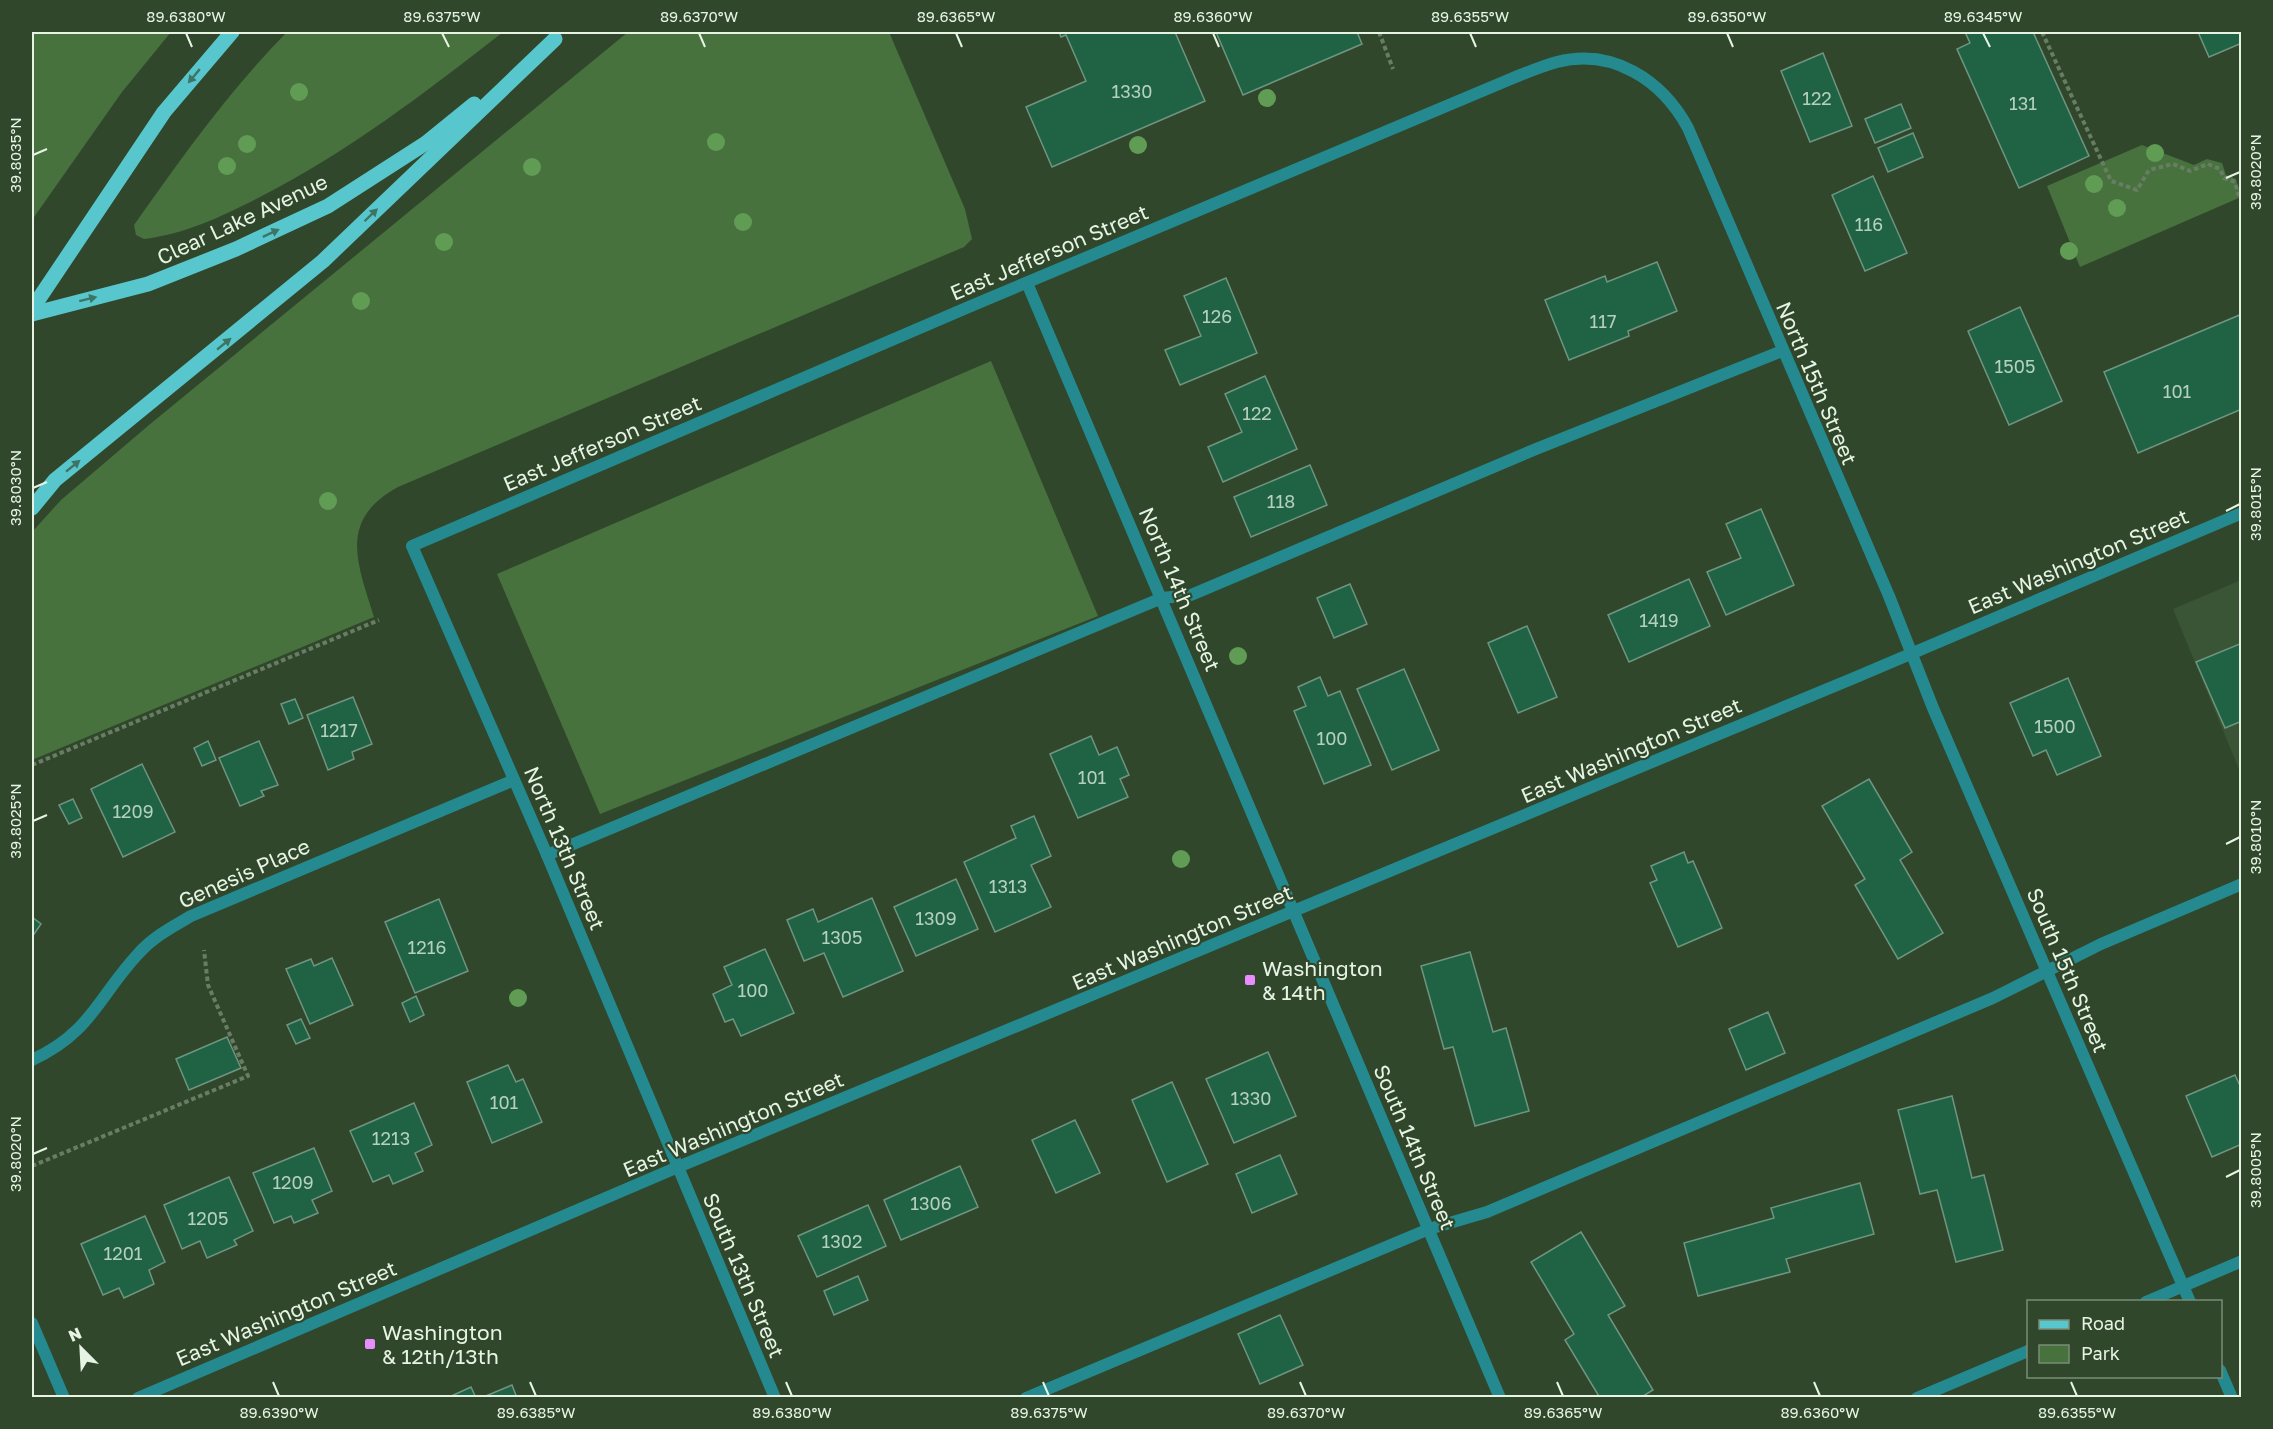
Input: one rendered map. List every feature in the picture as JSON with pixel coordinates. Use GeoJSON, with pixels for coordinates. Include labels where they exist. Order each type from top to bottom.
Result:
{"type":"FeatureCollection","features":[{"type":"Feature","properties":{"kind":"main road","name":"Clear Lake Avenue"},"geometry":{"type":"LineString","coordinates":[[32,311],[164,112],[232,32]]}},
{"type":"Feature","properties":{"kind":"main road","name":"Clear Lake Avenue"},"geometry":{"type":"LineString","coordinates":[[32,311],[148,284],[236,249],[328,206],[426,142],[560,35]]}},
{"type":"Feature","properties":{"kind":"main road"},"geometry":{"type":"LineString","coordinates":[[32,508],[56,480],[323,261],[560,35]]}},
{"type":"Feature","properties":{"kind":"street","name":"East Jefferson Street"},"geometry":{"type":"LineString","coordinates":[[412,546],[1027,283],[1513,78],[1558,62],[1578,59],[1634,69],[1659,89],[1680,112],[1688,128]]}},
{"type":"Feature","properties":{"kind":"street","name":"North 15th Street"},"geometry":{"type":"LineString","coordinates":[[1688,128],[1912,653]]}},
{"type":"Feature","properties":{"kind":"street","name":"North 14th Street"},"geometry":{"type":"LineString","coordinates":[[1027,283],[1294,911]]}},
{"type":"Feature","properties":{"kind":"street"},"geometry":{"type":"LineString","coordinates":[[547,855],[1162,598],[1191,594],[1213,586],[1536,449],[1782,351]]}},
{"type":"Feature","properties":{"kind":"street","name":"East Washington Street"},"geometry":{"type":"LineString","coordinates":[[138,1398],[678,1167],[1912,653],[2241,513]]}},
{"type":"Feature","properties":{"kind":"street","name":"North 13th Street"},"geometry":{"type":"LineString","coordinates":[[412,546],[547,855],[678,1167]]}},
{"type":"Feature","properties":{"kind":"street","name":"South 15th Street"},"geometry":{"type":"LineString","coordinates":[[1912,653],[2189,1300]]}},
{"type":"Feature","properties":{"kind":"street","name":"Genesis Place"},"geometry":{"type":"LineString","coordinates":[[32,1060],[75,1034],[94,1014],[138,953],[171,927],[202,911],[514,780]]}},
{"type":"Feature","properties":{"kind":"street"},"geometry":{"type":"LineString","coordinates":[[1026,1398],[1429,1229],[1487,1212],[1993,998],[2046,970],[2241,884]]}},
{"type":"Feature","properties":{"kind":"street","name":"South 14th Street"},"geometry":{"type":"LineString","coordinates":[[1294,911],[1500,1398]]}},
{"type":"Feature","properties":{"kind":"street","name":"South 13th Street"},"geometry":{"type":"LineString","coordinates":[[678,1167],[775,1398]]}},
{"type":"Feature","properties":{"kind":"street"},"geometry":{"type":"LineString","coordinates":[[2151,1300],[2241,1261]]}},
{"type":"Feature","properties":{"kind":"street"},"geometry":{"type":"LineString","coordinates":[[32,1323],[64,1398]]}},
{"type":"Feature","properties":{"kind":"street"},"geometry":{"type":"LineString","coordinates":[[1917,1398],[2027,1351]]}},
{"type":"Feature","properties":{"kind":"street"},"geometry":{"type":"LineString","coordinates":[[2222,1375],[2232,1398]]}},
{"type":"Feature","properties":{"kind":"path"},"geometry":{"type":"LineString","coordinates":[[1379,32],[1393,69]]}},
{"type":"Feature","properties":{"kind":"path"},"geometry":{"type":"LineString","coordinates":[[2042,32],[2111,181],[2138,190],[2149,170],[2173,164],[2190,171],[2208,164],[2220,169],[2224,178],[2235,182],[2238,194],[2241,193]]}},
{"type":"Feature","properties":{"kind":"path"},"geometry":{"type":"LineString","coordinates":[[32,765],[379,620]]}},
{"type":"Feature","properties":{"kind":"path"},"geometry":{"type":"LineString","coordinates":[[32,1166],[248,1076],[208,985],[204,950]]}},
{"type":"Feature","properties":{"kind":"shaded area"},"geometry":{"type":"Polygon","coordinates":[[[2241,580],[2241,774],[2173,609],[2241,580]]]}},
{"type":"Feature","properties":{"kind":"green space"},"geometry":{"type":"Polygon","coordinates":[[[32,32],[171,32],[122,92],[32,220],[32,32]]]}},
{"type":"Feature","properties":{"kind":"green space"},"geometry":{"type":"Polygon","coordinates":[[[287,32],[503,32],[386,120],[293,179],[232,211],[189,229],[144,239],[136,235],[134,225],[188,150],[245,77],[287,32]]]}},
{"type":"Feature","properties":{"kind":"green space"},"geometry":{"type":"Polygon","coordinates":[[[628,32],[889,32],[965,209],[972,239],[964,247],[398,487],[379,500],[367,514],[360,528],[357,544],[362,578],[374,617],[32,760],[32,532],[61,500],[149,425],[628,32]]]}},
{"type":"Feature","properties":{"kind":"green space"},"geometry":{"type":"Polygon","coordinates":[[[2142,145],[2194,165],[2207,159],[2222,163],[2226,175],[2236,179],[2241,197],[2080,267],[2047,186],[2142,145]]]}},
{"type":"Feature","properties":{"kind":"green space"},"geometry":{"type":"Polygon","coordinates":[[[991,361],[1098,616],[600,814],[497,574],[991,361]]]}},
{"type":"Feature","properties":{"kind":"building"},"geometry":{"type":"Polygon","coordinates":[[[1059,32],[1175,32],[1205,101],[1052,167],[1026,107],[1086,81],[1066,35],[1061,37],[1059,32]]]}},
{"type":"Feature","properties":{"kind":"building"},"geometry":{"type":"Polygon","coordinates":[[[1216,32],[1357,32],[1362,44],[1243,95],[1216,32]]]}},
{"type":"Feature","properties":{"kind":"building"},"geometry":{"type":"Polygon","coordinates":[[[1965,32],[2033,32],[2089,156],[2019,188],[1957,49],[1970,43],[1965,32]]]}},
{"type":"Feature","properties":{"kind":"building"},"geometry":{"type":"Polygon","coordinates":[[[2198,32],[2242,32],[2242,43],[2209,57],[2198,32]]]}},
{"type":"Feature","properties":{"kind":"building"},"geometry":{"type":"Polygon","coordinates":[[[1823,53],[1852,126],[1810,142],[1781,71],[1823,53]]]}},
{"type":"Feature","properties":{"kind":"building"},"geometry":{"type":"Polygon","coordinates":[[[1901,104],[1911,128],[1875,143],[1865,119],[1901,104]]]}},
{"type":"Feature","properties":{"kind":"building"},"geometry":{"type":"Polygon","coordinates":[[[1913,133],[1923,157],[1888,172],[1878,148],[1913,133]]]}},
{"type":"Feature","properties":{"kind":"building"},"geometry":{"type":"Polygon","coordinates":[[[1873,176],[1907,253],[1865,271],[1832,195],[1873,176]]]}},
{"type":"Feature","properties":{"kind":"building"},"geometry":{"type":"Polygon","coordinates":[[[1657,262],[1677,311],[1628,331],[1629,336],[1569,360],[1545,300],[1605,276],[1607,282],[1657,262]]]}},
{"type":"Feature","properties":{"kind":"building"},"geometry":{"type":"Polygon","coordinates":[[[1226,278],[1257,353],[1180,385],[1165,350],[1201,336],[1184,296],[1226,278]]]}},
{"type":"Feature","properties":{"kind":"building"},"geometry":{"type":"Polygon","coordinates":[[[2020,307],[2062,401],[2009,425],[1968,331],[2020,307]]]}},
{"type":"Feature","properties":{"kind":"building"},"geometry":{"type":"Polygon","coordinates":[[[2242,314],[2242,409],[2138,453],[2104,372],[2242,314]]]}},
{"type":"Feature","properties":{"kind":"building"},"geometry":{"type":"Polygon","coordinates":[[[1265,376],[1297,449],[1223,482],[1208,447],[1242,432],[1225,394],[1265,376]]]}},
{"type":"Feature","properties":{"kind":"building"},"geometry":{"type":"Polygon","coordinates":[[[1310,465],[1327,505],[1251,537],[1234,497],[1310,465]]]}},
{"type":"Feature","properties":{"kind":"building"},"geometry":{"type":"Polygon","coordinates":[[[1761,509],[1794,585],[1726,615],[1707,572],[1741,558],[1726,524],[1761,509]]]}},
{"type":"Feature","properties":{"kind":"building"},"geometry":{"type":"Polygon","coordinates":[[[1689,579],[1710,626],[1629,662],[1608,615],[1689,579]]]}},
{"type":"Feature","properties":{"kind":"building"},"geometry":{"type":"Polygon","coordinates":[[[1350,584],[1367,624],[1334,638],[1317,598],[1350,584]]]}},
{"type":"Feature","properties":{"kind":"building"},"geometry":{"type":"Polygon","coordinates":[[[1527,626],[1557,697],[1518,713],[1488,643],[1527,626]]]}},
{"type":"Feature","properties":{"kind":"building"},"geometry":{"type":"Polygon","coordinates":[[[2242,643],[2242,721],[2225,728],[2196,662],[2242,643]]]}},
{"type":"Feature","properties":{"kind":"building"},"geometry":{"type":"Polygon","coordinates":[[[1404,669],[1439,750],[1392,770],[1357,689],[1404,669]]]}},
{"type":"Feature","properties":{"kind":"building"},"geometry":{"type":"Polygon","coordinates":[[[1320,677],[1328,696],[1340,691],[1371,765],[1324,784],[1294,711],[1306,706],[1298,687],[1320,677]]]}},
{"type":"Feature","properties":{"kind":"building"},"geometry":{"type":"Polygon","coordinates":[[[2068,678],[2101,756],[2057,775],[2046,750],[2033,756],[2010,703],[2068,678]]]}},
{"type":"Feature","properties":{"kind":"building"},"geometry":{"type":"Polygon","coordinates":[[[353,697],[372,744],[352,752],[354,759],[328,770],[307,715],[353,697]]]}},
{"type":"Feature","properties":{"kind":"building"},"geometry":{"type":"Polygon","coordinates":[[[295,699],[303,718],[289,724],[281,704],[295,699]]]}},
{"type":"Feature","properties":{"kind":"building"},"geometry":{"type":"Polygon","coordinates":[[[1091,736],[1099,755],[1117,747],[1129,775],[1120,779],[1128,797],[1078,818],[1050,754],[1091,736]]]}},
{"type":"Feature","properties":{"kind":"building"},"geometry":{"type":"Polygon","coordinates":[[[208,741],[216,760],[202,766],[194,748],[208,741]]]}},
{"type":"Feature","properties":{"kind":"building"},"geometry":{"type":"Polygon","coordinates":[[[259,741],[278,785],[261,791],[264,796],[240,806],[219,758],[259,741]]]}},
{"type":"Feature","properties":{"kind":"building"},"geometry":{"type":"Polygon","coordinates":[[[142,764],[175,832],[123,857],[91,789],[142,764]]]}},
{"type":"Feature","properties":{"kind":"building"},"geometry":{"type":"Polygon","coordinates":[[[1869,779],[1912,852],[1900,860],[1943,933],[1898,959],[1855,885],[1865,879],[1822,806],[1869,779]]]}},
{"type":"Feature","properties":{"kind":"building"},"geometry":{"type":"Polygon","coordinates":[[[73,799],[82,818],[69,824],[59,805],[73,799]]]}},
{"type":"Feature","properties":{"kind":"building"},"geometry":{"type":"Polygon","coordinates":[[[1034,816],[1051,856],[1031,865],[1051,907],[995,932],[964,862],[1016,838],[1011,826],[1034,816]]]}},
{"type":"Feature","properties":{"kind":"building"},"geometry":{"type":"Polygon","coordinates":[[[1684,852],[1688,863],[1693,861],[1722,928],[1678,947],[1650,883],[1657,880],[1651,866],[1684,852]]]}},
{"type":"Feature","properties":{"kind":"building"},"geometry":{"type":"Polygon","coordinates":[[[956,879],[978,929],[916,956],[894,907],[956,879]]]}},
{"type":"Feature","properties":{"kind":"building"},"geometry":{"type":"Polygon","coordinates":[[[872,898],[903,971],[843,997],[824,953],[804,961],[787,920],[813,909],[818,922],[872,898]]]}},
{"type":"Feature","properties":{"kind":"building"},"geometry":{"type":"Polygon","coordinates":[[[439,899],[468,971],[415,993],[385,922],[439,899]]]}},
{"type":"Feature","properties":{"kind":"building"},"geometry":{"type":"Polygon","coordinates":[[[32,917],[41,924],[32,937],[32,917]]]}},
{"type":"Feature","properties":{"kind":"building"},"geometry":{"type":"Polygon","coordinates":[[[765,949],[794,1013],[741,1036],[733,1019],[725,1022],[713,994],[732,985],[724,967],[765,949]]]}},
{"type":"Feature","properties":{"kind":"building"},"geometry":{"type":"Polygon","coordinates":[[[1470,952],[1493,1032],[1506,1028],[1529,1111],[1475,1126],[1453,1047],[1444,1049],[1421,966],[1470,952]]]}},
{"type":"Feature","properties":{"kind":"building"},"geometry":{"type":"Polygon","coordinates":[[[332,958],[353,1005],[310,1024],[286,969],[311,959],[314,966],[332,958]]]}},
{"type":"Feature","properties":{"kind":"building"},"geometry":{"type":"Polygon","coordinates":[[[416,996],[424,1015],[410,1022],[402,1003],[416,996]]]}},
{"type":"Feature","properties":{"kind":"building"},"geometry":{"type":"Polygon","coordinates":[[[1768,1012],[1785,1053],[1746,1070],[1729,1029],[1768,1012]]]}},
{"type":"Feature","properties":{"kind":"building"},"geometry":{"type":"Polygon","coordinates":[[[301,1019],[310,1038],[296,1044],[287,1025],[301,1019]]]}},
{"type":"Feature","properties":{"kind":"building"},"geometry":{"type":"Polygon","coordinates":[[[227,1037],[241,1068],[189,1090],[176,1059],[227,1037]]]}},
{"type":"Feature","properties":{"kind":"building"},"geometry":{"type":"Polygon","coordinates":[[[1268,1052],[1296,1116],[1234,1143],[1206,1079],[1268,1052]]]}},
{"type":"Feature","properties":{"kind":"building"},"geometry":{"type":"Polygon","coordinates":[[[508,1065],[516,1082],[523,1079],[542,1122],[492,1143],[467,1082],[508,1065]]]}},
{"type":"Feature","properties":{"kind":"building"},"geometry":{"type":"Polygon","coordinates":[[[2235,1075],[2242,1090],[2242,1144],[2212,1157],[2186,1096],[2235,1075]]]}},
{"type":"Feature","properties":{"kind":"building"},"geometry":{"type":"Polygon","coordinates":[[[1172,1082],[1208,1164],[1167,1182],[1132,1100],[1172,1082]]]}},
{"type":"Feature","properties":{"kind":"building"},"geometry":{"type":"Polygon","coordinates":[[[1952,1096],[1972,1178],[1984,1175],[2003,1250],[1956,1262],[1937,1190],[1920,1194],[1898,1110],[1952,1096]]]}},
{"type":"Feature","properties":{"kind":"building"},"geometry":{"type":"Polygon","coordinates":[[[414,1103],[432,1145],[415,1153],[423,1171],[393,1184],[389,1175],[373,1182],[350,1131],[414,1103]]]}},
{"type":"Feature","properties":{"kind":"building"},"geometry":{"type":"Polygon","coordinates":[[[1075,1120],[1100,1173],[1056,1193],[1032,1140],[1075,1120]]]}},
{"type":"Feature","properties":{"kind":"building"},"geometry":{"type":"Polygon","coordinates":[[[314,1148],[332,1191],[312,1200],[318,1213],[294,1223],[291,1216],[274,1223],[253,1173],[314,1148]]]}},
{"type":"Feature","properties":{"kind":"building"},"geometry":{"type":"Polygon","coordinates":[[[1280,1155],[1297,1194],[1252,1213],[1236,1174],[1280,1155]]]}},
{"type":"Feature","properties":{"kind":"building"},"geometry":{"type":"Polygon","coordinates":[[[960,1166],[978,1207],[901,1240],[884,1200],[960,1166]]]}},
{"type":"Feature","properties":{"kind":"building"},"geometry":{"type":"Polygon","coordinates":[[[229,1177],[253,1231],[234,1240],[237,1245],[207,1258],[200,1241],[182,1249],[164,1205],[229,1177]]]}},
{"type":"Feature","properties":{"kind":"building"},"geometry":{"type":"Polygon","coordinates":[[[1860,1183],[1874,1234],[1786,1259],[1790,1272],[1698,1296],[1684,1243],[1774,1218],[1771,1208],[1860,1183]]]}},
{"type":"Feature","properties":{"kind":"building"},"geometry":{"type":"Polygon","coordinates":[[[868,1205],[886,1246],[817,1277],[798,1236],[868,1205]]]}},
{"type":"Feature","properties":{"kind":"building"},"geometry":{"type":"Polygon","coordinates":[[[145,1216],[165,1262],[149,1270],[154,1284],[124,1298],[119,1288],[103,1295],[81,1244],[145,1216]]]}},
{"type":"Feature","properties":{"kind":"building"},"geometry":{"type":"Polygon","coordinates":[[[1581,1232],[1625,1306],[1608,1315],[1653,1390],[1640,1398],[1600,1398],[1565,1340],[1574,1334],[1531,1262],[1581,1232]]]}},
{"type":"Feature","properties":{"kind":"building"},"geometry":{"type":"Polygon","coordinates":[[[858,1276],[868,1300],[834,1315],[824,1291],[858,1276]]]}},
{"type":"Feature","properties":{"kind":"building"},"geometry":{"type":"Polygon","coordinates":[[[1280,1315],[1303,1365],[1260,1384],[1238,1334],[1280,1315]]]}},
{"type":"Feature","properties":{"kind":"building"},"geometry":{"type":"Polygon","coordinates":[[[512,1385],[517,1398],[481,1398],[512,1385]]]}},
{"type":"Feature","properties":{"kind":"building"},"geometry":{"type":"Polygon","coordinates":[[[471,1387],[476,1398],[447,1398],[471,1387]]]}},
{"type":"Feature","properties":{"kind":"place","name":"Washington & 14th"},"geometry":{"type":"Point","coordinates":[1250,980]}},
{"type":"Feature","properties":{"kind":"place","name":"Washington & 12th/13th"},"geometry":{"type":"Point","coordinates":[370,1344]}}]}
